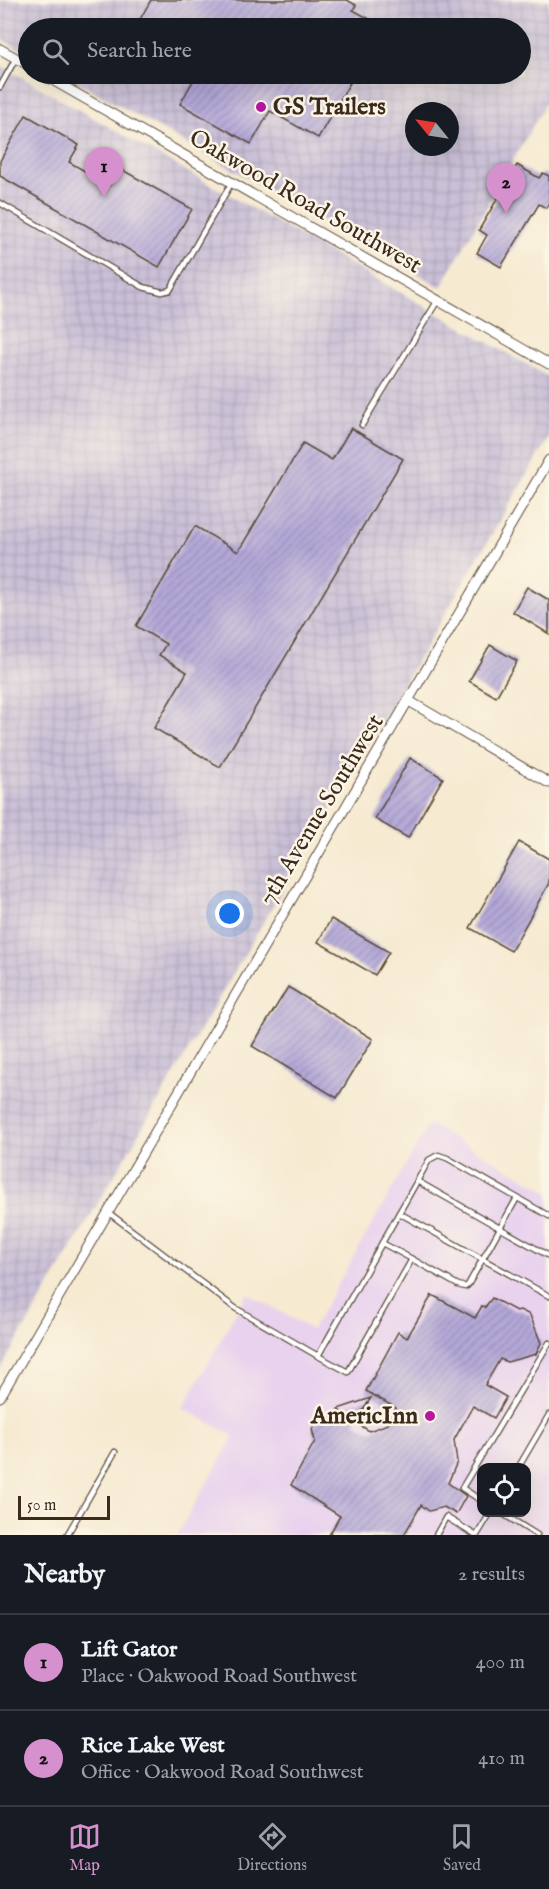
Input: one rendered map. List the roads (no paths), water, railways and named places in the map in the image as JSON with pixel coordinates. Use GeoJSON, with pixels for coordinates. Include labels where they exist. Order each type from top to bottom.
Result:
{"type":"FeatureCollection","features":[{"type":"Feature","properties":{"kind":"street"},"geometry":{"type":"LineString","coordinates":[[0,49],[16,58]]}},
{"type":"Feature","properties":{"kind":"street","name":"Oakwood Road Southwest"},"geometry":{"type":"LineString","coordinates":[[60,84],[549,364]]}},
{"type":"Feature","properties":{"kind":"street","name":"7th Avenue Southwest"},"geometry":{"type":"LineString","coordinates":[[0,1396],[549,460]]}},
{"type":"Feature","properties":{"kind":"street"},"geometry":{"type":"LineString","coordinates":[[409,701],[549,783]]}},
{"type":"Feature","properties":{"kind":"lane"},"geometry":{"type":"LineString","coordinates":[[0,87],[16,58]]}},
{"type":"Feature","properties":{"kind":"lane"},"geometry":{"type":"LineString","coordinates":[[0,203],[143,286],[162,292],[170,290],[232,182]]}},
{"type":"Feature","properties":{"kind":"lane"},"geometry":{"type":"LineString","coordinates":[[362,425],[438,300]]}},
{"type":"Feature","properties":{"kind":"lane"},"geometry":{"type":"LineString","coordinates":[[318,1356],[429,1160],[438,1155],[549,1216]]}},
{"type":"Feature","properties":{"kind":"lane"},"geometry":{"type":"LineString","coordinates":[[417,1181],[549,1256]]}},
{"type":"Feature","properties":{"kind":"lane"},"geometry":{"type":"LineString","coordinates":[[382,1243],[465,1287],[517,1198]]}},
{"type":"Feature","properties":{"kind":"lane"},"geometry":{"type":"LineString","coordinates":[[108,1212],[235,1308],[348,1372],[412,1259]]}},
{"type":"Feature","properties":{"kind":"lane"},"geometry":{"type":"LineString","coordinates":[[399,1213],[549,1296]]}},
{"type":"Feature","properties":{"kind":"lane"},"geometry":{"type":"LineString","coordinates":[[477,1463],[549,1343]]}},
{"type":"Feature","properties":{"kind":"lane"},"geometry":{"type":"LineString","coordinates":[[520,1463],[549,1415]]}},
{"type":"Feature","properties":{"kind":"lane"},"geometry":{"type":"LineString","coordinates":[[67,1535],[115,1452]]}},
{"type":"Feature","properties":{"kind":"lane"},"geometry":{"type":"LineString","coordinates":[[477,1463],[461,1490],[477,1498]]}},
{"type":"Feature","properties":{"kind":"lane"},"geometry":{"type":"LineString","coordinates":[[436,1535],[450,1510]]}},
{"type":"Feature","properties":{"kind":"lane"},"geometry":{"type":"LineString","coordinates":[[446,1517],[476,1535],[488,1517]]}},
{"type":"Feature","properties":{"kind":"lane"},"geometry":{"type":"LineString","coordinates":[[508,1517],[537,1535]]}},
{"type":"Feature","properties":{"kind":"place","name":"GS Trailers"},"geometry":{"type":"Point","coordinates":[261,107]}},
{"type":"Feature","properties":{"kind":"place","name":"Lift Gator"},"geometry":{"type":"Point","coordinates":[104,197]}},
{"type":"Feature","properties":{"kind":"place","name":"Rice Lake West"},"geometry":{"type":"Point","coordinates":[506,213]}},
{"type":"Feature","properties":{"kind":"place","name":"AmericInn"},"geometry":{"type":"Point","coordinates":[430,1416]}}]}
